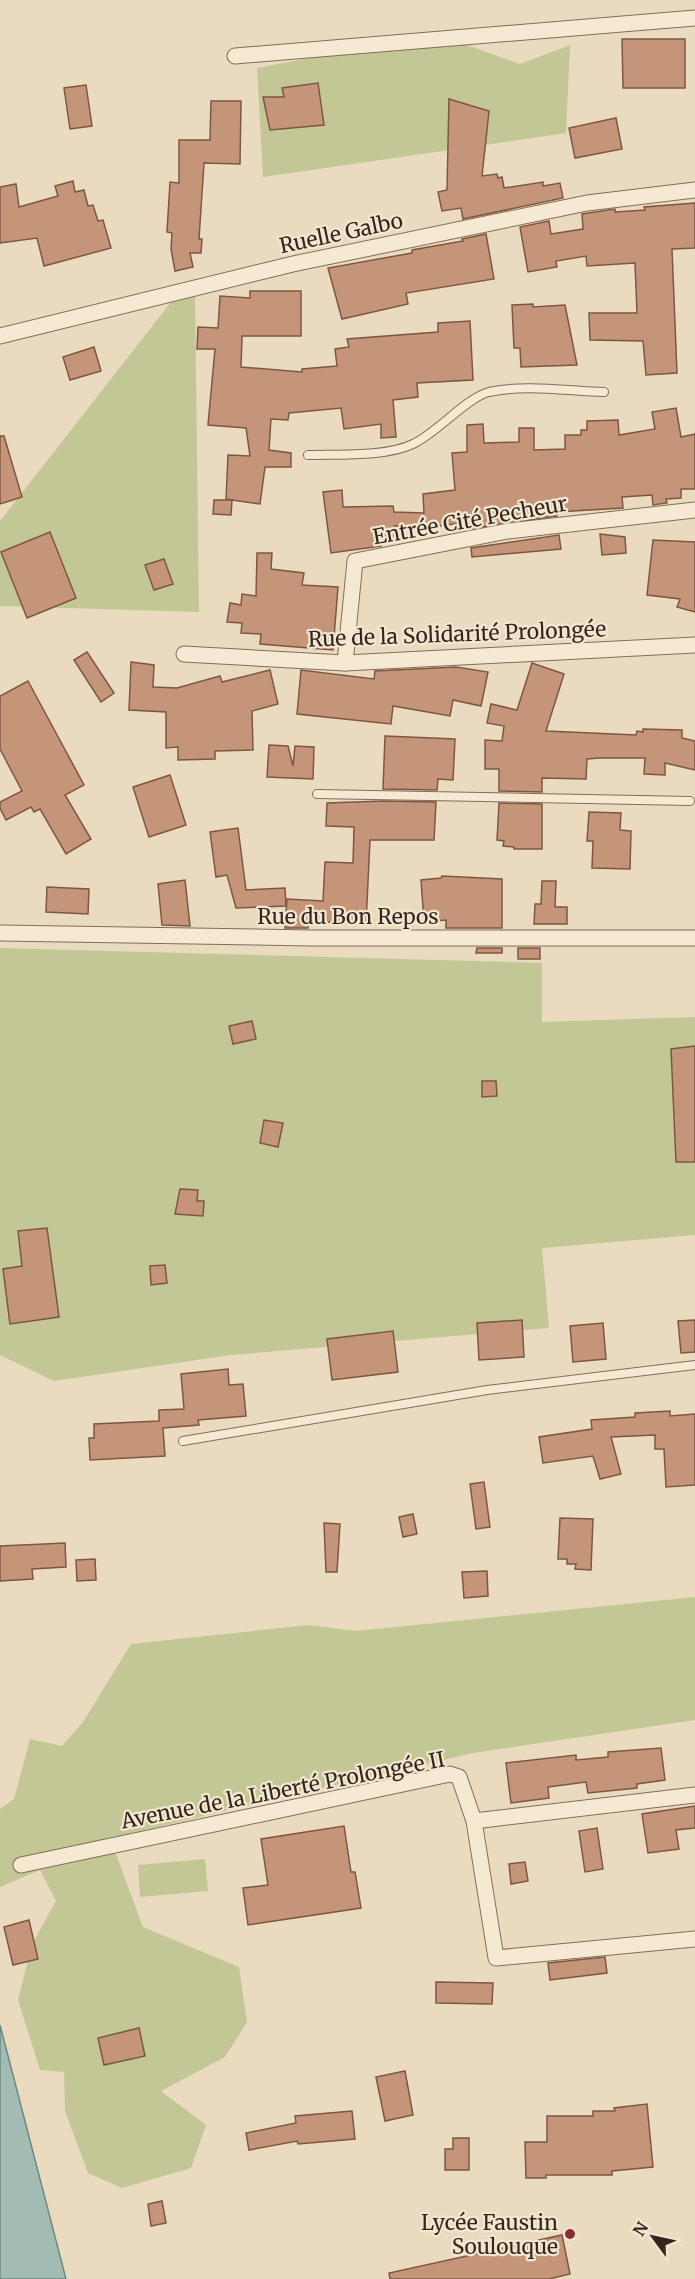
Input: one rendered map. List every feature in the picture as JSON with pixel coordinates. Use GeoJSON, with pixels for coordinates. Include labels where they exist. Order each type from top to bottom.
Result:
{"type":"FeatureCollection","features":[{"type":"Feature","properties":{"kind":"street"},"geometry":{"type":"LineString","coordinates":[[235,56],[695,18]]}},
{"type":"Feature","properties":{"kind":"street","name":"Ruelle Galbo"},"geometry":{"type":"LineString","coordinates":[[0,336],[338,255],[587,202],[695,190]]}},
{"type":"Feature","properties":{"kind":"street","name":"Entrée Cité Pecheur"},"geometry":{"type":"LineString","coordinates":[[345,663],[355,561],[508,531],[695,510]]}},
{"type":"Feature","properties":{"kind":"street","name":"Rue de la Solidarité Prolongée"},"geometry":{"type":"LineString","coordinates":[[184,654],[345,663],[695,645]]}},
{"type":"Feature","properties":{"kind":"street","name":"Rue du Bon Repos"},"geometry":{"type":"LineString","coordinates":[[0,933],[312,938],[695,938]]}},
{"type":"Feature","properties":{"kind":"street","name":"Avenue de la Liberté Prolongée II"},"geometry":{"type":"LineString","coordinates":[[21,1865],[450,1774],[459,1777],[463,1784],[474,1821],[496,1958],[695,1939]]}},
{"type":"Feature","properties":{"kind":"street"},"geometry":{"type":"LineString","coordinates":[[474,1821],[695,1795]]}},
{"type":"Feature","properties":{"kind":"lane"},"geometry":{"type":"LineString","coordinates":[[308,455],[374,453],[413,445],[476,398],[489,392],[524,390],[604,392]]}},
{"type":"Feature","properties":{"kind":"lane"},"geometry":{"type":"LineString","coordinates":[[317,794],[690,801]]}},
{"type":"Feature","properties":{"kind":"lane"},"geometry":{"type":"LineString","coordinates":[[183,1441],[487,1390],[695,1365]]}},
{"type":"Feature","properties":{"kind":"green space"},"geometry":{"type":"Polygon","coordinates":[[[436,34],[520,64],[570,45],[566,133],[263,177],[257,68],[436,34]]]}},
{"type":"Feature","properties":{"kind":"green space"},"geometry":{"type":"Polygon","coordinates":[[[195,293],[199,612],[0,606],[0,521],[171,302],[195,293]]]}},
{"type":"Feature","properties":{"kind":"green space"},"geometry":{"type":"Polygon","coordinates":[[[0,948],[542,963],[542,1022],[695,1017],[695,1235],[542,1248],[549,1328],[231,1355],[54,1381],[0,1355],[0,948]]]}},
{"type":"Feature","properties":{"kind":"green space"},"geometry":{"type":"Polygon","coordinates":[[[695,1597],[695,1720],[473,1753],[110,1838],[143,1927],[239,1967],[247,2022],[225,2057],[161,2091],[206,2125],[191,2168],[122,2188],[88,2173],[65,2111],[64,2072],[40,2070],[18,2000],[32,1944],[56,1901],[40,1870],[0,1887],[0,1809],[14,1799],[30,1739],[62,1746],[83,1722],[131,1644],[309,1625],[355,1631],[695,1597]]]}},
{"type":"Feature","properties":{"kind":"green space"},"geometry":{"type":"Polygon","coordinates":[[[205,1859],[208,1891],[140,1897],[138,1865],[205,1859]]]}},
{"type":"Feature","properties":{"kind":"water"},"geometry":{"type":"Polygon","coordinates":[[[0,2025],[66,2279],[0,2279],[0,2025]]]}},
{"type":"Feature","properties":{"kind":"building"},"geometry":{"type":"Polygon","coordinates":[[[622,39],[685,39],[685,88],[623,88],[622,39]]]}},
{"type":"Feature","properties":{"kind":"building"},"geometry":{"type":"Polygon","coordinates":[[[318,83],[324,125],[270,130],[263,97],[284,97],[282,88],[318,83]]]}},
{"type":"Feature","properties":{"kind":"building"},"geometry":{"type":"Polygon","coordinates":[[[86,85],[92,126],[70,129],[64,88],[86,85]]]}},
{"type":"Feature","properties":{"kind":"building"},"geometry":{"type":"Polygon","coordinates":[[[449,99],[489,111],[482,176],[497,174],[498,178],[502,177],[504,188],[543,182],[543,186],[560,183],[563,198],[463,219],[461,208],[442,211],[438,192],[447,190],[449,99]]]}},
{"type":"Feature","properties":{"kind":"building"},"geometry":{"type":"Polygon","coordinates":[[[211,101],[241,101],[240,164],[204,163],[199,239],[202,239],[201,253],[190,253],[193,267],[175,271],[171,249],[172,233],[167,232],[170,182],[179,183],[179,140],[210,140],[211,101]]]}},
{"type":"Feature","properties":{"kind":"building"},"geometry":{"type":"Polygon","coordinates":[[[616,118],[622,149],[575,158],[569,128],[616,118]]]}},
{"type":"Feature","properties":{"kind":"building"},"geometry":{"type":"Polygon","coordinates":[[[73,181],[75,192],[84,190],[88,206],[93,205],[98,221],[103,220],[111,248],[44,266],[37,238],[0,243],[0,187],[16,184],[19,207],[58,196],[55,186],[73,181]]]}},
{"type":"Feature","properties":{"kind":"building"},"geometry":{"type":"Polygon","coordinates":[[[695,203],[695,248],[672,249],[677,373],[646,375],[643,341],[590,340],[589,313],[637,313],[635,263],[587,266],[586,256],[556,261],[557,267],[528,272],[520,227],[549,221],[551,234],[583,229],[582,214],[615,209],[615,212],[645,210],[644,207],[695,203]]]}},
{"type":"Feature","properties":{"kind":"building"},"geometry":{"type":"Polygon","coordinates":[[[486,234],[494,279],[406,293],[408,304],[342,319],[328,268],[412,253],[412,250],[463,241],[462,239],[486,234]]]}},
{"type":"Feature","properties":{"kind":"building"},"geometry":{"type":"Polygon","coordinates":[[[250,291],[301,291],[301,336],[242,336],[241,367],[302,372],[302,369],[337,366],[335,349],[349,347],[347,339],[438,332],[438,323],[470,321],[473,380],[417,383],[418,397],[393,400],[396,437],[381,438],[381,424],[344,429],[341,408],[289,413],[288,420],[271,419],[269,450],[291,453],[291,467],[265,467],[260,504],[226,499],[228,455],[250,456],[246,428],[208,425],[215,349],[197,349],[198,327],[218,328],[220,296],[250,298],[250,291]]]}},
{"type":"Feature","properties":{"kind":"building"},"geometry":{"type":"Polygon","coordinates":[[[533,304],[533,307],[565,305],[577,365],[521,367],[520,348],[514,348],[512,305],[533,304]]]}},
{"type":"Feature","properties":{"kind":"building"},"geometry":{"type":"Polygon","coordinates":[[[94,347],[101,371],[70,380],[63,357],[94,347]]]}},
{"type":"Feature","properties":{"kind":"building"},"geometry":{"type":"Polygon","coordinates":[[[676,408],[681,437],[695,434],[695,489],[681,489],[681,498],[666,499],[667,503],[653,505],[652,495],[622,497],[623,508],[556,512],[557,516],[468,529],[467,522],[427,528],[427,526],[394,526],[394,536],[380,537],[381,546],[331,553],[323,492],[342,490],[343,507],[393,506],[394,512],[424,513],[423,494],[455,490],[452,453],[467,452],[467,425],[483,424],[484,443],[519,442],[519,428],[534,428],[534,450],[565,449],[565,435],[581,435],[581,430],[587,430],[587,421],[618,420],[619,435],[655,429],[652,412],[676,408]]]}},
{"type":"Feature","properties":{"kind":"building"},"geometry":{"type":"Polygon","coordinates":[[[0,436],[4,436],[22,497],[0,504],[0,436]]]}},
{"type":"Feature","properties":{"kind":"building"},"geometry":{"type":"Polygon","coordinates":[[[214,500],[232,500],[231,515],[213,514],[214,500]]]}},
{"type":"Feature","properties":{"kind":"building"},"geometry":{"type":"Polygon","coordinates":[[[50,532],[76,598],[27,618],[1,552],[50,532]]]}},
{"type":"Feature","properties":{"kind":"building"},"geometry":{"type":"Polygon","coordinates":[[[600,534],[625,537],[626,553],[602,555],[600,534]]]}},
{"type":"Feature","properties":{"kind":"building"},"geometry":{"type":"Polygon","coordinates":[[[559,535],[561,549],[472,557],[471,548],[559,535]]]}},
{"type":"Feature","properties":{"kind":"building"},"geometry":{"type":"Polygon","coordinates":[[[653,540],[695,542],[695,612],[677,607],[680,599],[647,595],[653,540]]]}},
{"type":"Feature","properties":{"kind":"building"},"geometry":{"type":"Polygon","coordinates":[[[257,553],[272,553],[271,569],[304,573],[302,585],[338,587],[333,650],[260,644],[261,634],[241,633],[242,623],[227,622],[230,603],[241,605],[242,594],[256,596],[257,553]]]}},
{"type":"Feature","properties":{"kind":"building"},"geometry":{"type":"Polygon","coordinates":[[[164,559],[173,584],[154,590],[145,565],[164,559]]]}},
{"type":"Feature","properties":{"kind":"building"},"geometry":{"type":"Polygon","coordinates":[[[87,652],[114,693],[101,702],[74,660],[87,652]]]}},
{"type":"Feature","properties":{"kind":"building"},"geometry":{"type":"Polygon","coordinates":[[[131,662],[154,665],[153,687],[177,688],[220,676],[222,682],[270,670],[278,704],[252,711],[253,750],[215,751],[215,759],[178,760],[178,747],[166,748],[166,712],[129,710],[131,662]]]}},
{"type":"Feature","properties":{"kind":"building"},"geometry":{"type":"Polygon","coordinates":[[[532,663],[564,674],[546,731],[636,735],[637,731],[643,732],[643,729],[682,730],[682,738],[695,741],[695,770],[665,763],[665,775],[644,774],[645,758],[587,759],[586,779],[542,778],[542,792],[499,791],[499,769],[485,769],[485,740],[502,741],[504,726],[487,723],[491,704],[517,710],[532,663]]]}},
{"type":"Feature","properties":{"kind":"building"},"geometry":{"type":"Polygon","coordinates":[[[456,667],[488,672],[481,706],[453,700],[450,716],[393,706],[391,724],[297,714],[301,670],[374,679],[375,671],[456,667]]]}},
{"type":"Feature","properties":{"kind":"building"},"geometry":{"type":"Polygon","coordinates":[[[28,681],[84,785],[65,795],[91,839],[66,854],[40,809],[34,812],[31,807],[6,820],[0,808],[0,802],[22,791],[0,749],[0,696],[28,681]]]}},
{"type":"Feature","properties":{"kind":"building"},"geometry":{"type":"Polygon","coordinates":[[[385,736],[455,739],[453,780],[438,779],[437,790],[383,789],[385,736]]]}},
{"type":"Feature","properties":{"kind":"building"},"geometry":{"type":"Polygon","coordinates":[[[269,745],[288,746],[293,766],[295,746],[314,747],[313,779],[267,777],[269,745]]]}},
{"type":"Feature","properties":{"kind":"building"},"geometry":{"type":"Polygon","coordinates":[[[170,775],[186,825],[149,837],[133,787],[170,775]]]}},
{"type":"Feature","properties":{"kind":"building"},"geometry":{"type":"Polygon","coordinates":[[[436,802],[434,840],[370,840],[366,924],[308,921],[308,928],[285,928],[287,899],[323,901],[325,862],[353,863],[354,827],[326,826],[327,803],[436,802]]]}},
{"type":"Feature","properties":{"kind":"building"},"geometry":{"type":"Polygon","coordinates":[[[499,803],[542,804],[542,849],[514,849],[514,847],[503,846],[504,841],[497,840],[499,803]]]}},
{"type":"Feature","properties":{"kind":"building"},"geometry":{"type":"Polygon","coordinates":[[[589,812],[621,813],[620,830],[631,831],[630,869],[592,868],[593,841],[587,841],[589,812]]]}},
{"type":"Feature","properties":{"kind":"building"},"geometry":{"type":"Polygon","coordinates":[[[238,828],[246,890],[285,888],[286,906],[236,908],[227,875],[216,877],[210,832],[238,828]]]}},
{"type":"Feature","properties":{"kind":"building"},"geometry":{"type":"Polygon","coordinates":[[[442,876],[502,879],[502,928],[446,928],[446,920],[424,922],[421,880],[442,876]]]}},
{"type":"Feature","properties":{"kind":"building"},"geometry":{"type":"Polygon","coordinates":[[[185,880],[190,926],[162,925],[158,884],[185,880]]]}},
{"type":"Feature","properties":{"kind":"building"},"geometry":{"type":"Polygon","coordinates":[[[542,881],[556,881],[555,907],[567,907],[567,924],[534,924],[535,904],[541,904],[542,881]]]}},
{"type":"Feature","properties":{"kind":"building"},"geometry":{"type":"Polygon","coordinates":[[[47,887],[89,889],[88,914],[46,912],[47,887]]]}},
{"type":"Feature","properties":{"kind":"building"},"geometry":{"type":"Polygon","coordinates":[[[477,948],[502,948],[502,953],[476,953],[477,948]]]}},
{"type":"Feature","properties":{"kind":"building"},"geometry":{"type":"Polygon","coordinates":[[[518,948],[540,948],[540,959],[518,959],[518,948]]]}},
{"type":"Feature","properties":{"kind":"building"},"geometry":{"type":"Polygon","coordinates":[[[252,1021],[256,1039],[233,1044],[229,1026],[252,1021]]]}},
{"type":"Feature","properties":{"kind":"building"},"geometry":{"type":"Polygon","coordinates":[[[695,1046],[695,1162],[676,1162],[671,1049],[695,1046]]]}},
{"type":"Feature","properties":{"kind":"building"},"geometry":{"type":"Polygon","coordinates":[[[482,1081],[496,1081],[497,1096],[482,1097],[482,1081]]]}},
{"type":"Feature","properties":{"kind":"building"},"geometry":{"type":"Polygon","coordinates":[[[264,1120],[283,1123],[278,1147],[260,1143],[264,1120]]]}},
{"type":"Feature","properties":{"kind":"building"},"geometry":{"type":"Polygon","coordinates":[[[180,1189],[198,1190],[197,1201],[204,1201],[203,1216],[175,1214],[180,1189]]]}},
{"type":"Feature","properties":{"kind":"building"},"geometry":{"type":"Polygon","coordinates":[[[47,1228],[59,1317],[10,1324],[3,1269],[22,1266],[18,1231],[47,1228]]]}},
{"type":"Feature","properties":{"kind":"building"},"geometry":{"type":"Polygon","coordinates":[[[165,1265],[167,1283],[151,1285],[150,1266],[165,1265]]]}},
{"type":"Feature","properties":{"kind":"building"},"geometry":{"type":"Polygon","coordinates":[[[522,1320],[524,1357],[479,1360],[477,1323],[522,1320]]]}},
{"type":"Feature","properties":{"kind":"building"},"geometry":{"type":"Polygon","coordinates":[[[695,1320],[695,1352],[681,1353],[678,1321],[695,1320]]]}},
{"type":"Feature","properties":{"kind":"building"},"geometry":{"type":"Polygon","coordinates":[[[603,1323],[606,1359],[573,1362],[570,1326],[603,1323]]]}},
{"type":"Feature","properties":{"kind":"building"},"geometry":{"type":"Polygon","coordinates":[[[393,1331],[398,1372],[332,1380],[327,1339],[393,1331]]]}},
{"type":"Feature","properties":{"kind":"building"},"geometry":{"type":"Polygon","coordinates":[[[228,1369],[229,1385],[243,1384],[246,1416],[198,1420],[199,1425],[163,1428],[165,1456],[90,1460],[89,1438],[94,1438],[94,1424],[159,1421],[159,1410],[184,1409],[181,1374],[228,1369]]]}},
{"type":"Feature","properties":{"kind":"building"},"geometry":{"type":"Polygon","coordinates":[[[670,1411],[670,1416],[695,1414],[695,1485],[666,1487],[664,1449],[655,1449],[655,1435],[611,1437],[621,1474],[600,1479],[593,1456],[543,1463],[539,1437],[592,1429],[591,1420],[635,1417],[635,1413],[670,1411]]]}},
{"type":"Feature","properties":{"kind":"building"},"geometry":{"type":"Polygon","coordinates":[[[484,1482],[490,1527],[476,1529],[470,1484],[484,1482]]]}},
{"type":"Feature","properties":{"kind":"building"},"geometry":{"type":"Polygon","coordinates":[[[413,1514],[417,1534],[403,1537],[399,1517],[413,1514]]]}},
{"type":"Feature","properties":{"kind":"building"},"geometry":{"type":"Polygon","coordinates":[[[560,1518],[593,1519],[591,1570],[575,1569],[576,1564],[567,1564],[567,1559],[558,1559],[560,1518]]]}},
{"type":"Feature","properties":{"kind":"building"},"geometry":{"type":"Polygon","coordinates":[[[324,1523],[340,1524],[337,1572],[326,1572],[324,1523]]]}},
{"type":"Feature","properties":{"kind":"building"},"geometry":{"type":"Polygon","coordinates":[[[65,1543],[66,1567],[32,1569],[33,1579],[0,1581],[0,1546],[65,1543]]]}},
{"type":"Feature","properties":{"kind":"building"},"geometry":{"type":"Polygon","coordinates":[[[95,1559],[96,1580],[77,1581],[76,1560],[95,1559]]]}},
{"type":"Feature","properties":{"kind":"building"},"geometry":{"type":"Polygon","coordinates":[[[487,1571],[488,1596],[464,1598],[462,1572],[487,1571]]]}},
{"type":"Feature","properties":{"kind":"building"},"geometry":{"type":"Polygon","coordinates":[[[661,1748],[665,1780],[637,1784],[637,1788],[588,1793],[586,1782],[548,1787],[549,1798],[511,1803],[506,1763],[576,1755],[576,1760],[608,1757],[608,1752],[661,1748]]]}},
{"type":"Feature","properties":{"kind":"building"},"geometry":{"type":"Polygon","coordinates":[[[695,1806],[695,1828],[676,1830],[679,1849],[648,1853],[642,1814],[695,1806]]]}},
{"type":"Feature","properties":{"kind":"building"},"geometry":{"type":"Polygon","coordinates":[[[344,1826],[351,1872],[355,1872],[361,1908],[248,1925],[243,1888],[268,1885],[261,1839],[344,1826]]]}},
{"type":"Feature","properties":{"kind":"building"},"geometry":{"type":"Polygon","coordinates":[[[597,1828],[603,1869],[585,1872],[579,1831],[597,1828]]]}},
{"type":"Feature","properties":{"kind":"building"},"geometry":{"type":"Polygon","coordinates":[[[525,1862],[528,1881],[511,1884],[509,1864],[525,1862]]]}},
{"type":"Feature","properties":{"kind":"building"},"geometry":{"type":"Polygon","coordinates":[[[29,1920],[38,1959],[13,1965],[4,1927],[29,1920]]]}},
{"type":"Feature","properties":{"kind":"building"},"geometry":{"type":"Polygon","coordinates":[[[605,1957],[607,1973],[550,1980],[548,1963],[605,1957]]]}},
{"type":"Feature","properties":{"kind":"building"},"geometry":{"type":"Polygon","coordinates":[[[436,1982],[493,1983],[492,2004],[436,2003],[436,1982]]]}},
{"type":"Feature","properties":{"kind":"building"},"geometry":{"type":"Polygon","coordinates":[[[139,2028],[145,2056],[104,2065],[98,2038],[139,2028]]]}},
{"type":"Feature","properties":{"kind":"building"},"geometry":{"type":"Polygon","coordinates":[[[405,2071],[413,2115],[385,2121],[376,2077],[405,2071]]]}},
{"type":"Feature","properties":{"kind":"building"},"geometry":{"type":"Polygon","coordinates":[[[647,2104],[653,2167],[612,2171],[612,2175],[546,2175],[546,2178],[526,2178],[525,2142],[547,2142],[547,2116],[593,2116],[593,2111],[615,2111],[614,2108],[647,2104]]]}},
{"type":"Feature","properties":{"kind":"building"},"geometry":{"type":"Polygon","coordinates":[[[352,2111],[355,2139],[298,2144],[297,2141],[249,2150],[246,2133],[296,2123],[295,2116],[352,2111]]]}},
{"type":"Feature","properties":{"kind":"building"},"geometry":{"type":"Polygon","coordinates":[[[453,2138],[469,2138],[469,2170],[445,2170],[445,2149],[453,2149],[453,2138]]]}},
{"type":"Feature","properties":{"kind":"building"},"geometry":{"type":"Polygon","coordinates":[[[162,2201],[166,2223],[151,2226],[148,2204],[162,2201]]]}},
{"type":"Feature","properties":{"kind":"building"},"geometry":{"type":"Polygon","coordinates":[[[562,2235],[570,2274],[549,2279],[390,2279],[389,2273],[562,2235]]]}},
{"type":"Feature","properties":{"kind":"place","name":"Lycée Faustin Soulouque"},"geometry":{"type":"Point","coordinates":[570,2234]}}]}
